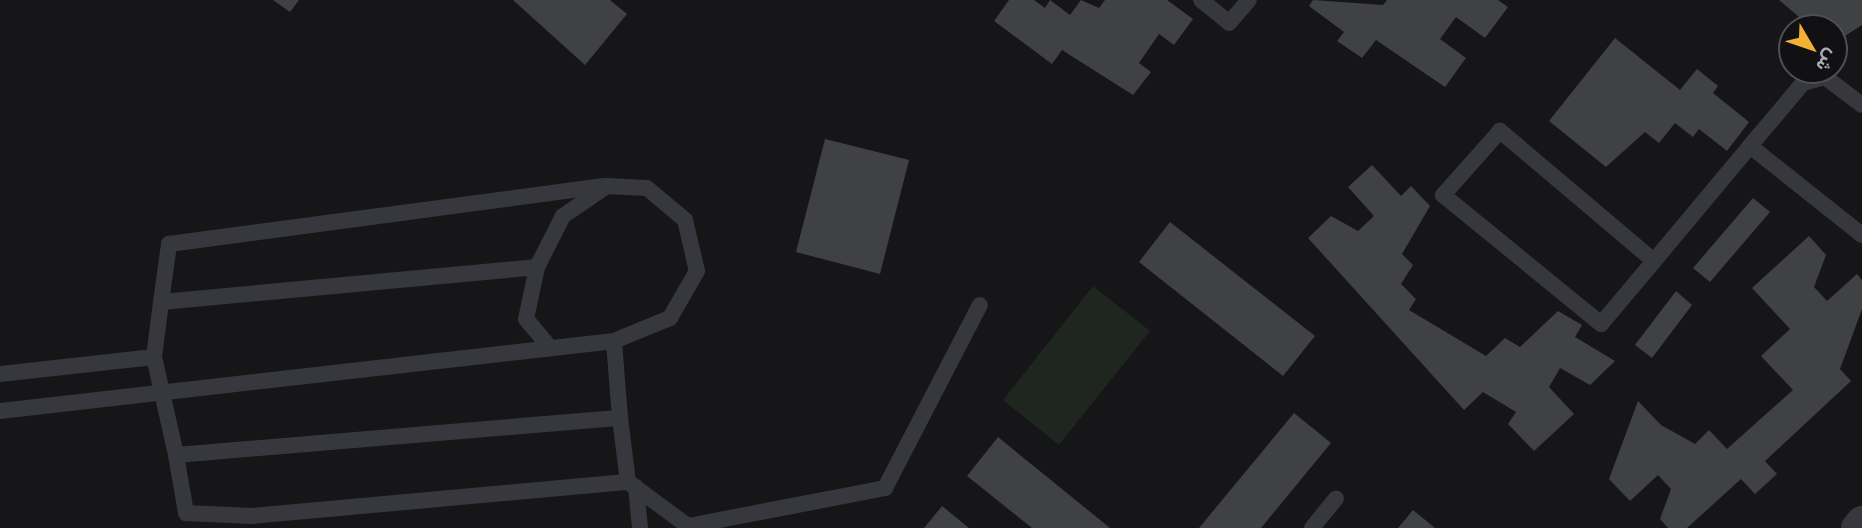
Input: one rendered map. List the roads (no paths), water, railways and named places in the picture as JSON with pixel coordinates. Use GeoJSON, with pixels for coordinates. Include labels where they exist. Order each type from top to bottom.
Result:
{"type":"FeatureCollection","features":[{"type":"Feature","properties":{"kind":"street"},"geometry":{"type":"LineString","coordinates":[[1857,528],[1862,522]]}},
{"type":"Feature","properties":{"kind":"lane"},"geometry":{"type":"LineString","coordinates":[[1201,0],[1229,23],[1249,0]]}},
{"type":"Feature","properties":{"kind":"lane"},"geometry":{"type":"LineString","coordinates":[[1654,261],[1500,131],[1443,195],[1601,324],[1654,261],[1750,146],[1803,83],[1825,77],[1862,105]]}},
{"type":"Feature","properties":{"kind":"lane"},"geometry":{"type":"LineString","coordinates":[[1750,146],[1862,235]]}},
{"type":"Feature","properties":{"kind":"lane"},"geometry":{"type":"LineString","coordinates":[[550,348],[526,319],[537,267],[563,216],[607,186]]}},
{"type":"Feature","properties":{"kind":"lane"},"geometry":{"type":"LineString","coordinates":[[0,411],[163,391],[614,341],[670,318],[697,271],[685,220],[647,188],[607,186],[169,244],[154,357],[163,391],[186,513],[252,516],[632,485],[688,526],[885,488],[980,305]]}},
{"type":"Feature","properties":{"kind":"lane"},"geometry":{"type":"LineString","coordinates":[[161,302],[537,267]]}},
{"type":"Feature","properties":{"kind":"lane"},"geometry":{"type":"LineString","coordinates":[[614,341],[620,418],[640,528]]}},
{"type":"Feature","properties":{"kind":"lane"},"geometry":{"type":"LineString","coordinates":[[0,374],[154,357]]}},
{"type":"Feature","properties":{"kind":"lane"},"geometry":{"type":"LineString","coordinates":[[176,455],[620,418]]}},
{"type":"Feature","properties":{"kind":"lane"},"geometry":{"type":"LineString","coordinates":[[1312,528],[1336,498]]}}]}
